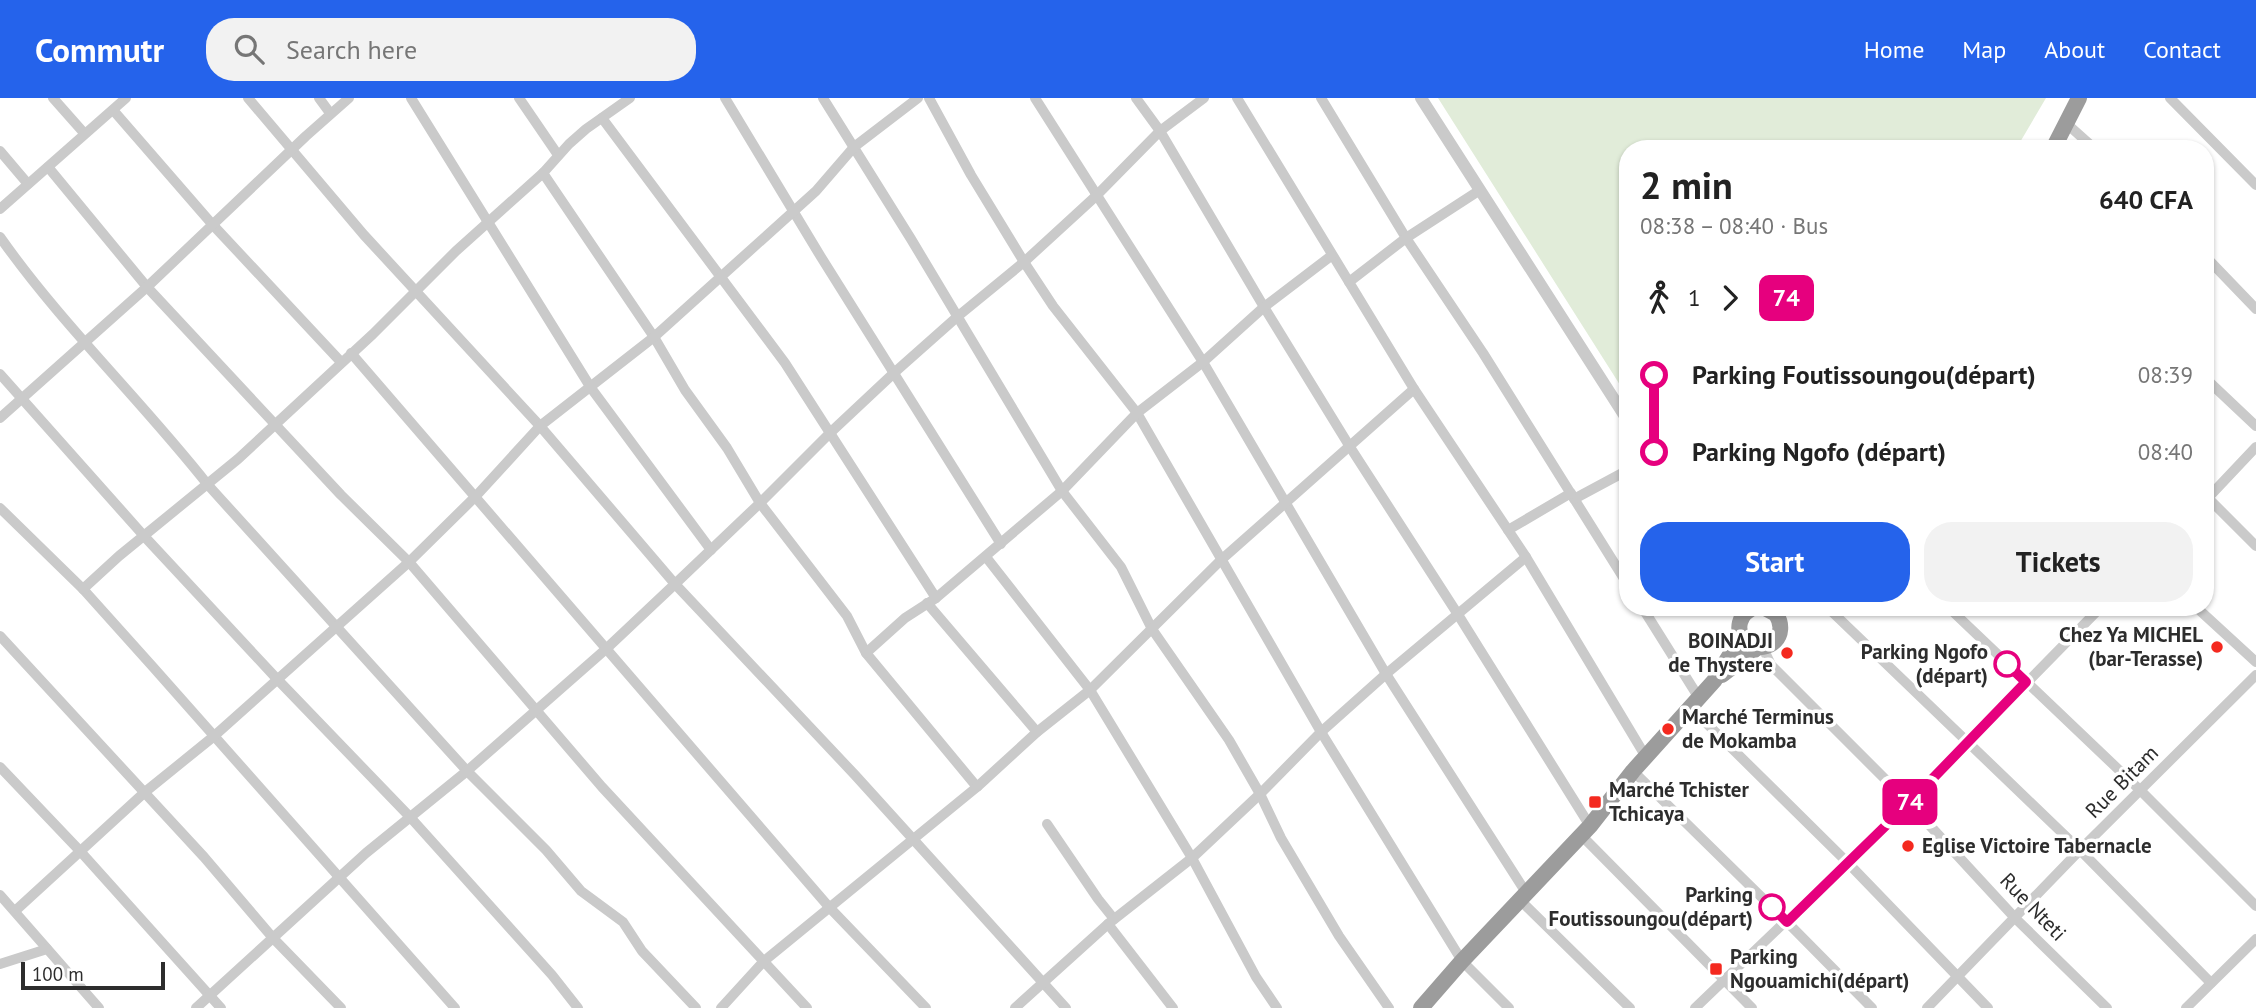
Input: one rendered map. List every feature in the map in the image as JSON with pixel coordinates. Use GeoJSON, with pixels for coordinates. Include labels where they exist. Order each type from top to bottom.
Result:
{"type":"FeatureCollection","features":[{"type":"Feature","properties":{"kind":"highway"},"geometry":{"type":"LineString","coordinates":[[2058,140],[2079,98]]}},
{"type":"Feature","properties":{"kind":"highway"},"geometry":{"type":"LineString","coordinates":[[1739,616],[1741,637],[1747,644],[1760,648]]}},
{"type":"Feature","properties":{"kind":"highway"},"geometry":{"type":"LineString","coordinates":[[1777,616],[1781,628]]}},
{"type":"Feature","properties":{"kind":"highway"},"geometry":{"type":"LineString","coordinates":[[1714,681],[1760,648],[1774,643],[1780,634],[1785,616]]}},
{"type":"Feature","properties":{"kind":"highway"},"geometry":{"type":"LineString","coordinates":[[1421,1008],[1586,831],[1633,771],[1714,681],[1741,637]]}},
{"type":"Feature","properties":{"kind":"street"},"geometry":{"type":"LineString","coordinates":[[53,98],[84,133]]}},
{"type":"Feature","properties":{"kind":"street"},"geometry":{"type":"LineString","coordinates":[[0,209],[126,98]]}},
{"type":"Feature","properties":{"kind":"street"},"geometry":{"type":"LineString","coordinates":[[248,98],[364,235],[540,426],[675,584],[855,775],[1066,1008]]}},
{"type":"Feature","properties":{"kind":"street"},"geometry":{"type":"LineString","coordinates":[[319,98],[330,113]]}},
{"type":"Feature","properties":{"kind":"street"},"geometry":{"type":"LineString","coordinates":[[0,418],[147,287],[349,98]]}},
{"type":"Feature","properties":{"kind":"street"},"geometry":{"type":"LineString","coordinates":[[411,98],[591,388],[711,550]]}},
{"type":"Feature","properties":{"kind":"street"},"geometry":{"type":"LineString","coordinates":[[519,98],[558,155]]}},
{"type":"Feature","properties":{"kind":"street"},"geometry":{"type":"LineString","coordinates":[[83,589],[208,485],[351,354],[586,129],[629,98]]}},
{"type":"Feature","properties":{"kind":"street"},"geometry":{"type":"LineString","coordinates":[[725,98],[1001,544]]}},
{"type":"Feature","properties":{"kind":"street"},"geometry":{"type":"LineString","coordinates":[[823,98],[1062,491],[1121,567],[1152,629],[1229,740],[1281,838],[1339,936],[1389,1008]]}},
{"type":"Feature","properties":{"kind":"street"},"geometry":{"type":"LineString","coordinates":[[15,911],[145,792],[213,737],[409,562],[476,496],[540,426],[654,337],[816,191],[854,148],[918,98]]}},
{"type":"Feature","properties":{"kind":"street"},"geometry":{"type":"LineString","coordinates":[[929,98],[971,176],[1024,262],[1060,316],[1137,413],[1321,732],[1462,961],[1509,1008]]}},
{"type":"Feature","properties":{"kind":"street"},"geometry":{"type":"LineString","coordinates":[[1035,98],[1203,362],[1386,674],[1524,898],[1630,1008]]}},
{"type":"Feature","properties":{"kind":"street"},"geometry":{"type":"LineString","coordinates":[[1136,98],[1160,131],[1350,447],[1457,613],[1586,831],[1752,1008]]}},
{"type":"Feature","properties":{"kind":"street"},"geometry":{"type":"LineString","coordinates":[[196,1008],[340,877],[467,771],[606,649],[895,372],[1024,262],[1096,196],[1160,131],[1204,98]]}},
{"type":"Feature","properties":{"kind":"street"},"geometry":{"type":"LineString","coordinates":[[1237,98],[1414,389],[1526,557],[1646,757]]}},
{"type":"Feature","properties":{"kind":"street"},"geometry":{"type":"LineString","coordinates":[[1321,98],[1406,238],[1483,353],[1619,570]]}},
{"type":"Feature","properties":{"kind":"street"},"geometry":{"type":"LineString","coordinates":[[1421,98],[1619,407]]}},
{"type":"Feature","properties":{"kind":"street"},"geometry":{"type":"LineString","coordinates":[[2170,98],[2212,140]]}},
{"type":"Feature","properties":{"kind":"street"},"geometry":{"type":"LineString","coordinates":[[113,110],[212,224],[341,362]]}},
{"type":"Feature","properties":{"kind":"street"},"geometry":{"type":"LineString","coordinates":[[602,118],[785,363],[831,432],[932,600],[1037,732]]}},
{"type":"Feature","properties":{"kind":"street"},"geometry":{"type":"LineString","coordinates":[[2067,124],[2085,140]]}},
{"type":"Feature","properties":{"kind":"street"},"geometry":{"type":"LineString","coordinates":[[2214,143],[2256,185]]}},
{"type":"Feature","properties":{"kind":"street"},"geometry":{"type":"LineString","coordinates":[[0,151],[28,184]]}},
{"type":"Feature","properties":{"kind":"street"},"geometry":{"type":"LineString","coordinates":[[48,167],[147,287],[341,495],[409,562],[602,787],[807,1008]]}},
{"type":"Feature","properties":{"kind":"street"},"geometry":{"type":"LineString","coordinates":[[543,173],[654,337],[685,390],[727,448],[760,503],[839,605],[866,653],[976,787]]}},
{"type":"Feature","properties":{"kind":"street"},"geometry":{"type":"LineString","coordinates":[[1349,282],[1406,238],[1480,190]]}},
{"type":"Feature","properties":{"kind":"street"},"geometry":{"type":"LineString","coordinates":[[0,237],[53,306],[180,449],[208,485],[467,771],[546,850],[581,891],[623,922],[642,951],[696,1008]]}},
{"type":"Feature","properties":{"kind":"street"},"geometry":{"type":"LineString","coordinates":[[866,653],[905,618],[986,557],[1062,491],[1137,413],[1203,362],[1264,307],[1331,256]]}},
{"type":"Feature","properties":{"kind":"street"},"geometry":{"type":"LineString","coordinates":[[2214,265],[2256,309]]}},
{"type":"Feature","properties":{"kind":"street"},"geometry":{"type":"LineString","coordinates":[[351,354],[829,907],[926,1008]]}},
{"type":"Feature","properties":{"kind":"street"},"geometry":{"type":"LineString","coordinates":[[0,374],[144,536],[410,817],[552,975],[578,1008]]}},
{"type":"Feature","properties":{"kind":"street"},"geometry":{"type":"LineString","coordinates":[[2214,386],[2256,426]]}},
{"type":"Feature","properties":{"kind":"street"},"geometry":{"type":"LineString","coordinates":[[721,1008],[763,962],[1090,690],[1221,560],[1414,389]]}},
{"type":"Feature","properties":{"kind":"street"},"geometry":{"type":"LineString","coordinates":[[2214,490],[2256,447]]}},
{"type":"Feature","properties":{"kind":"street"},"geometry":{"type":"LineString","coordinates":[[1508,530],[1619,474]]}},
{"type":"Feature","properties":{"kind":"street"},"geometry":{"type":"LineString","coordinates":[[2214,506],[2256,546]]}},
{"type":"Feature","properties":{"kind":"street"},"geometry":{"type":"LineString","coordinates":[[0,508],[83,589],[455,1008]]}},
{"type":"Feature","properties":{"kind":"street"},"geometry":{"type":"LineString","coordinates":[[986,557],[1090,690],[1192,858],[1256,976],[1277,1008]]}},
{"type":"Feature","properties":{"kind":"street"},"geometry":{"type":"LineString","coordinates":[[1015,1008],[1111,921],[1192,858],[1321,732],[1386,674],[1526,557]]}},
{"type":"Feature","properties":{"kind":"street"},"geometry":{"type":"LineString","coordinates":[[1647,616],[1695,703],[1988,1008]]}},
{"type":"Feature","properties":{"kind":"street"},"geometry":{"type":"LineString","coordinates":[[1836,616],[2080,850],[2211,982]]}},
{"type":"Feature","properties":{"kind":"street"},"geometry":{"type":"LineString","coordinates":[[1957,616],[2141,791],[2256,906]]}},
{"type":"Feature","properties":{"kind":"street"},"geometry":{"type":"LineString","coordinates":[[1695,1008],[1909,803],[2092,616]]}},
{"type":"Feature","properties":{"kind":"street"},"geometry":{"type":"LineString","coordinates":[[2206,616],[2256,662]]}},
{"type":"Feature","properties":{"kind":"street"},"geometry":{"type":"LineString","coordinates":[[0,635],[204,857],[273,938],[341,1008]]}},
{"type":"Feature","properties":{"kind":"street","name":"Rue Nteti"},"geometry":{"type":"LineString","coordinates":[[1760,648],[1771,666],[1909,803],[2016,919],[2107,1008]]}},
{"type":"Feature","properties":{"kind":"street","name":"Rue Bitam"},"geometry":{"type":"LineString","coordinates":[[1927,1008],[2080,850],[2256,675]]}},
{"type":"Feature","properties":{"kind":"street"},"geometry":{"type":"LineString","coordinates":[[0,767],[80,851],[221,1008]]}},
{"type":"Feature","properties":{"kind":"street"},"geometry":{"type":"LineString","coordinates":[[1633,771],[1872,1008]]}},
{"type":"Feature","properties":{"kind":"street"},"geometry":{"type":"LineString","coordinates":[[1047,824],[1173,1008]]}},
{"type":"Feature","properties":{"kind":"street"},"geometry":{"type":"LineString","coordinates":[[0,895],[99,1008]]}},
{"type":"Feature","properties":{"kind":"street"},"geometry":{"type":"LineString","coordinates":[[2186,1008],[2256,939]]}},
{"type":"Feature","properties":{"kind":"street"},"geometry":{"type":"LineString","coordinates":[[0,964],[47,949]]}},
{"type":"Feature","properties":{"kind":"green space"},"geometry":{"type":"Polygon","coordinates":[[[1438,98],[2046,98],[2021,140],[1619,140],[1619,383],[1438,98]]]}},
{"type":"Feature","properties":{"kind":"bus line","name":"74"},"geometry":{"type":"LineString","coordinates":[[1772,907],[1787,922],[1909,803],[2026,682],[2007,664]]}},
{"type":"Feature","properties":{"kind":"place","name":"Chez Ya MICHEL (bar-Terasse)"},"geometry":{"type":"Point","coordinates":[2217,647]}},
{"type":"Feature","properties":{"kind":"place","name":"BOINADJI de Thystere"},"geometry":{"type":"Point","coordinates":[1787,653]}},
{"type":"Feature","properties":{"kind":"place","name":"Parking Ngofo (départ)"},"geometry":{"type":"Point","coordinates":[2007,664]}},
{"type":"Feature","properties":{"kind":"place","name":"Marché Terminus de Mokamba"},"geometry":{"type":"Point","coordinates":[1668,729]}},
{"type":"Feature","properties":{"kind":"place","name":"Marché Tchister Tchicaya"},"geometry":{"type":"Point","coordinates":[1595,802]}},
{"type":"Feature","properties":{"kind":"place","name":"Eglise Victoire Tabernacle"},"geometry":{"type":"Point","coordinates":[1908,846]}},
{"type":"Feature","properties":{"kind":"place","name":"Parking Foutissoungou(départ)"},"geometry":{"type":"Point","coordinates":[1772,907]}},
{"type":"Feature","properties":{"kind":"place","name":"Parking Ngouamichi(départ)"},"geometry":{"type":"Point","coordinates":[1716,969]}}]}
